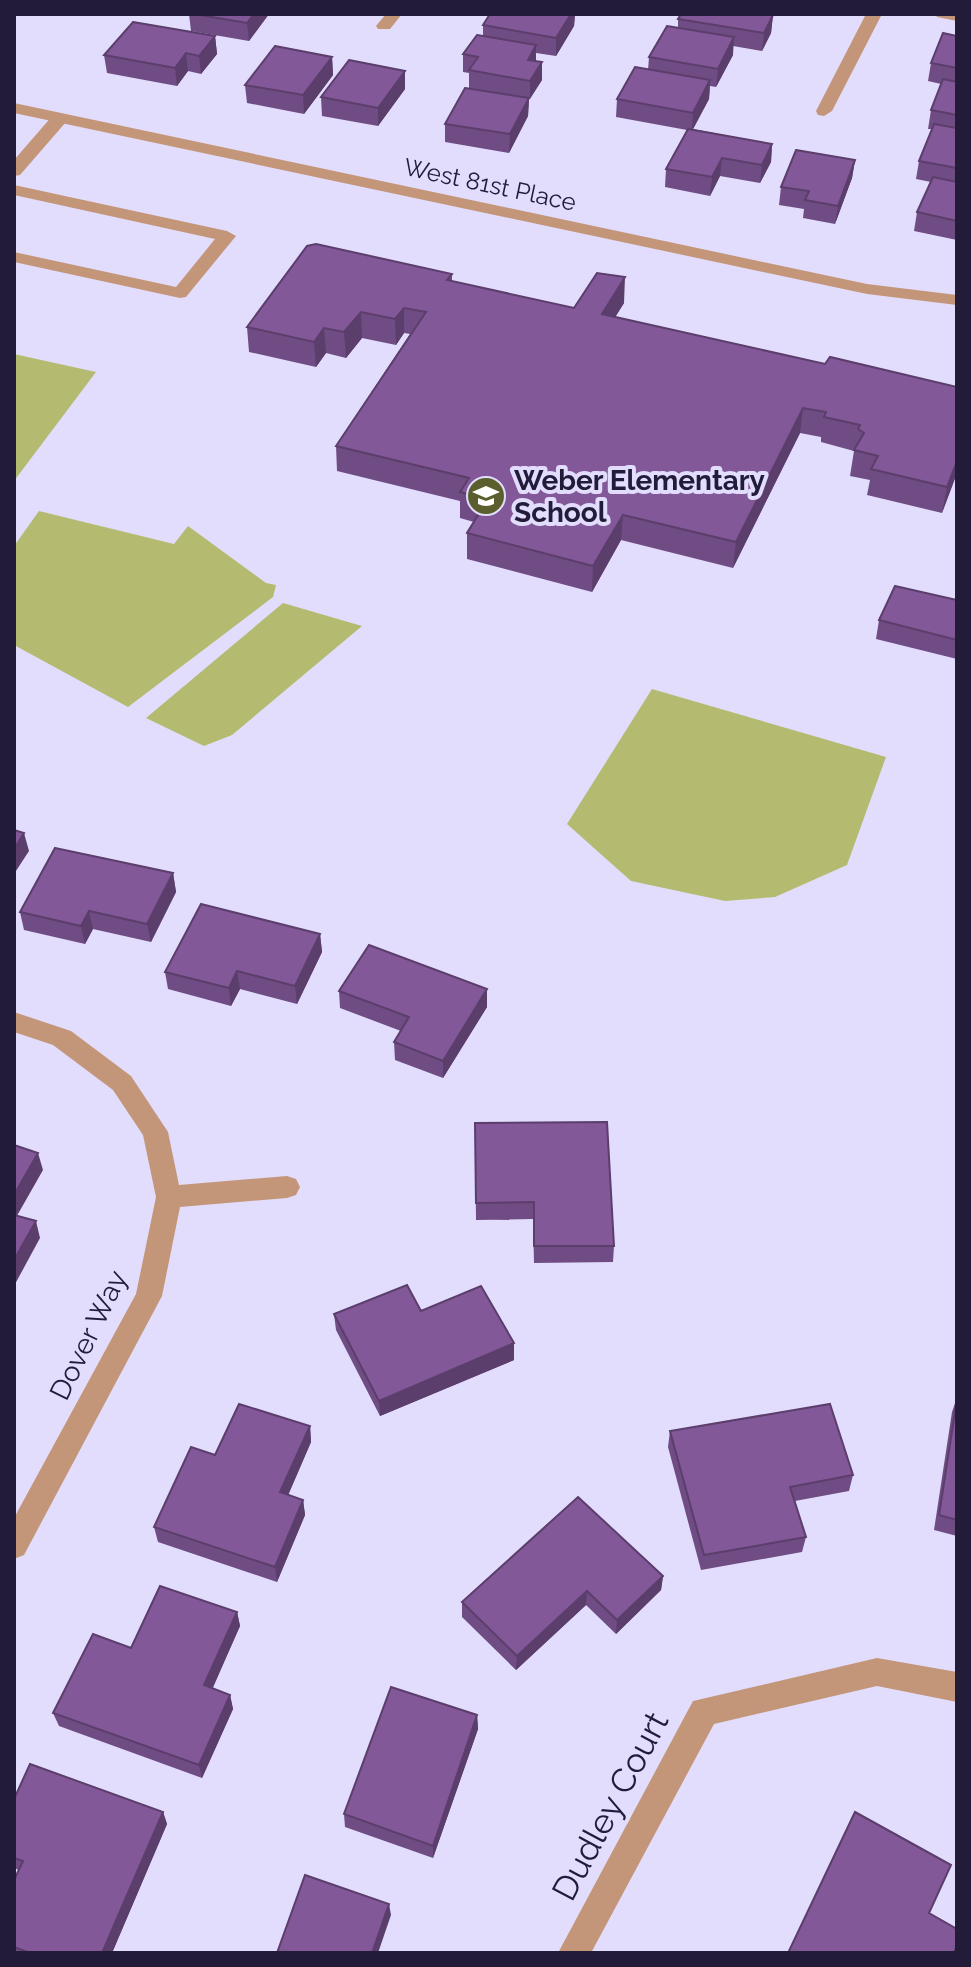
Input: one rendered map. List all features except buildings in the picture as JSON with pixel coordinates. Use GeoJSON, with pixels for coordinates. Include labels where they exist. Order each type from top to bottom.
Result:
{"type":"FeatureCollection","features":[{"type":"Feature","properties":{"kind":"street"},"geometry":{"type":"LineString","coordinates":[[824,111],[874,14]]}},
{"type":"Feature","properties":{"kind":"street"},"geometry":{"type":"LineString","coordinates":[[943,14],[957,16]]}},
{"type":"Feature","properties":{"kind":"street","name":"West 81st Place"},"geometry":{"type":"LineString","coordinates":[[14,108],[867,289],[957,300]]}},
{"type":"Feature","properties":{"kind":"street"},"geometry":{"type":"LineString","coordinates":[[14,171],[60,118]]}},
{"type":"Feature","properties":{"kind":"street"},"geometry":{"type":"LineString","coordinates":[[14,190],[227,236],[180,293],[14,257]]}},
{"type":"Feature","properties":{"kind":"street","name":"Dover Way"},"geometry":{"type":"LineString","coordinates":[[14,1022],[62,1038],[122,1083],[155,1132],[169,1197],[149,1296],[14,1546]]}},
{"type":"Feature","properties":{"kind":"street"},"geometry":{"type":"LineString","coordinates":[[169,1197],[287,1187]]}},
{"type":"Feature","properties":{"kind":"street","name":"Dudley Court"},"geometry":{"type":"LineString","coordinates":[[574,1953],[704,1711],[877,1672],[957,1687]]}},
{"type":"Feature","properties":{"kind":"green space"},"geometry":{"type":"Polygon","coordinates":[[[14,354],[96,372],[14,481],[14,354]]]}},
{"type":"Feature","properties":{"kind":"green space"},"geometry":{"type":"Polygon","coordinates":[[[39,511],[174,544],[188,526],[266,583],[276,585],[273,597],[128,707],[14,645],[14,546],[39,511]]]}},
{"type":"Feature","properties":{"kind":"green space"},"geometry":{"type":"Polygon","coordinates":[[[283,603],[362,626],[232,735],[204,746],[146,718],[283,603]]]}},
{"type":"Feature","properties":{"kind":"green space"},"geometry":{"type":"Polygon","coordinates":[[[652,689],[886,757],[847,865],[775,897],[725,901],[631,881],[567,824],[652,689]]]}},
{"type":"Feature","properties":{"kind":"place","name":"Weber Elementary School"},"geometry":{"type":"Point","coordinates":[486,496]}}]}
